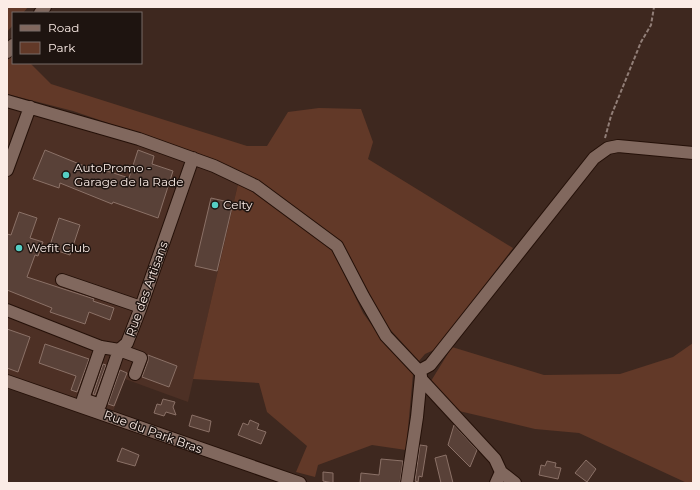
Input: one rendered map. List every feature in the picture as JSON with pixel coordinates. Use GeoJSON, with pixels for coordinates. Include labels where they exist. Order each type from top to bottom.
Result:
{"type":"FeatureCollection","features":[{"type":"Feature","properties":{"kind":"street"},"geometry":{"type":"LineString","coordinates":[[7,101],[139,139],[193,158],[256,186],[337,246],[386,336],[495,459],[498,477],[515,483]]}},
{"type":"Feature","properties":{"kind":"street"},"geometry":{"type":"LineString","coordinates":[[7,170],[30,107]]}},
{"type":"Feature","properties":{"kind":"street"},"geometry":{"type":"LineString","coordinates":[[407,483],[421,376],[594,158],[608,148],[618,146],[693,153]]}},
{"type":"Feature","properties":{"kind":"street","name":"Rue des Artisans"},"geometry":{"type":"LineString","coordinates":[[7,310],[101,347],[119,350],[127,343],[141,307],[193,158]]}},
{"type":"Feature","properties":{"kind":"street"},"geometry":{"type":"LineString","coordinates":[[62,280],[141,307]]}},
{"type":"Feature","properties":{"kind":"street"},"geometry":{"type":"LineString","coordinates":[[101,347],[83,399],[100,405],[119,350],[141,358],[135,374]]}},
{"type":"Feature","properties":{"kind":"street","name":"Rue du Park Bras"},"geometry":{"type":"LineString","coordinates":[[7,381],[300,483]]}},
{"type":"Feature","properties":{"kind":"path"},"geometry":{"type":"LineString","coordinates":[[608,148],[605,137],[611,116],[641,42],[651,25],[654,7]]}},
{"type":"Feature","properties":{"kind":"shaded area"},"geometry":{"type":"Polygon","coordinates":[[[7,108],[57,119],[172,154],[238,184],[188,402],[125,379],[111,417],[7,381],[7,108]]]}},
{"type":"Feature","properties":{"kind":"green space"},"geometry":{"type":"Polygon","coordinates":[[[7,7],[28,7],[24,12],[12,12],[12,26],[7,32],[7,7]]]}},
{"type":"Feature","properties":{"kind":"green space"},"geometry":{"type":"Polygon","coordinates":[[[12,54],[12,64],[31,64],[51,84],[247,146],[267,146],[288,112],[319,108],[361,109],[373,142],[368,159],[513,248],[436,349],[425,354],[419,361],[387,326],[341,241],[267,187],[193,152],[73,111],[7,94],[7,61],[12,54]]]}},
{"type":"Feature","properties":{"kind":"green space"},"geometry":{"type":"Polygon","coordinates":[[[238,184],[262,197],[332,249],[363,313],[387,346],[413,374],[406,450],[372,445],[318,465],[315,477],[296,472],[307,446],[267,412],[259,383],[193,379],[238,184]]]}},
{"type":"Feature","properties":{"kind":"green space"},"geometry":{"type":"Polygon","coordinates":[[[693,343],[693,483],[687,483],[579,433],[535,429],[459,411],[431,381],[452,347],[544,375],[620,374],[673,357],[693,343]]]}},
{"type":"Feature","properties":{"kind":"building"},"geometry":{"type":"Polygon","coordinates":[[[45,150],[99,172],[101,169],[129,178],[138,150],[154,156],[152,164],[173,171],[158,218],[113,202],[112,204],[60,183],[59,188],[33,179],[45,150]]]}},
{"type":"Feature","properties":{"kind":"building"},"geometry":{"type":"Polygon","coordinates":[[[211,198],[233,203],[217,271],[195,266],[211,198]]]}},
{"type":"Feature","properties":{"kind":"building"},"geometry":{"type":"Polygon","coordinates":[[[19,212],[37,218],[30,238],[43,242],[38,256],[35,255],[27,277],[94,299],[93,301],[114,308],[110,320],[89,312],[85,324],[50,312],[52,308],[7,290],[7,234],[11,235],[19,212]]]}},
{"type":"Feature","properties":{"kind":"building"},"geometry":{"type":"Polygon","coordinates":[[[59,218],[80,225],[70,255],[49,248],[59,218]]]}},
{"type":"Feature","properties":{"kind":"building"},"geometry":{"type":"Polygon","coordinates":[[[7,329],[30,337],[18,372],[7,368],[7,329]]]}},
{"type":"Feature","properties":{"kind":"building"},"geometry":{"type":"Polygon","coordinates":[[[45,344],[89,359],[77,392],[71,390],[76,376],[39,363],[45,344]]]}},
{"type":"Feature","properties":{"kind":"building"},"geometry":{"type":"Polygon","coordinates":[[[148,355],[177,366],[169,387],[142,377],[148,361],[148,355]]]}},
{"type":"Feature","properties":{"kind":"building"},"geometry":{"type":"Polygon","coordinates":[[[103,364],[106,365],[95,395],[93,394],[103,364]]]}},
{"type":"Feature","properties":{"kind":"building"},"geometry":{"type":"Polygon","coordinates":[[[120,370],[127,373],[114,406],[108,404],[120,370]]]}},
{"type":"Feature","properties":{"kind":"building"},"geometry":{"type":"Polygon","coordinates":[[[163,399],[175,402],[173,407],[176,415],[166,412],[164,416],[154,413],[157,404],[161,405],[163,399]]]}},
{"type":"Feature","properties":{"kind":"building"},"geometry":{"type":"Polygon","coordinates":[[[192,415],[211,421],[209,432],[189,426],[192,415]]]}},
{"type":"Feature","properties":{"kind":"building"},"geometry":{"type":"Polygon","coordinates":[[[250,420],[259,424],[257,429],[266,432],[261,444],[238,435],[243,423],[248,425],[250,420]]]}},
{"type":"Feature","properties":{"kind":"building"},"geometry":{"type":"Polygon","coordinates":[[[454,425],[477,450],[470,467],[448,445],[454,425]]]}},
{"type":"Feature","properties":{"kind":"building"},"geometry":{"type":"Polygon","coordinates":[[[420,445],[427,446],[422,477],[419,476],[418,482],[415,481],[420,445]]]}},
{"type":"Feature","properties":{"kind":"building"},"geometry":{"type":"Polygon","coordinates":[[[122,448],[139,455],[135,466],[117,461],[122,448]]]}},
{"type":"Feature","properties":{"kind":"building"},"geometry":{"type":"Polygon","coordinates":[[[446,455],[453,483],[441,483],[435,458],[446,455]]]}},
{"type":"Feature","properties":{"kind":"building"},"geometry":{"type":"Polygon","coordinates":[[[381,459],[403,461],[400,483],[360,483],[361,473],[379,475],[381,459]]]}},
{"type":"Feature","properties":{"kind":"building"},"geometry":{"type":"Polygon","coordinates":[[[586,460],[596,469],[587,482],[575,473],[586,460]]]}},
{"type":"Feature","properties":{"kind":"building"},"geometry":{"type":"Polygon","coordinates":[[[547,461],[556,463],[555,467],[561,468],[558,479],[539,475],[541,465],[545,466],[547,461]]]}},
{"type":"Feature","properties":{"kind":"building"},"geometry":{"type":"Polygon","coordinates":[[[323,472],[333,473],[333,483],[323,481],[323,472]]]}},
{"type":"Feature","properties":{"kind":"place","name":"AutoPromo - Garage de la Rade"},"geometry":{"type":"Point","coordinates":[66,175]}},
{"type":"Feature","properties":{"kind":"place","name":"Celty"},"geometry":{"type":"Point","coordinates":[215,205]}},
{"type":"Feature","properties":{"kind":"place","name":"Wefit Club"},"geometry":{"type":"Point","coordinates":[19,248]}}]}
